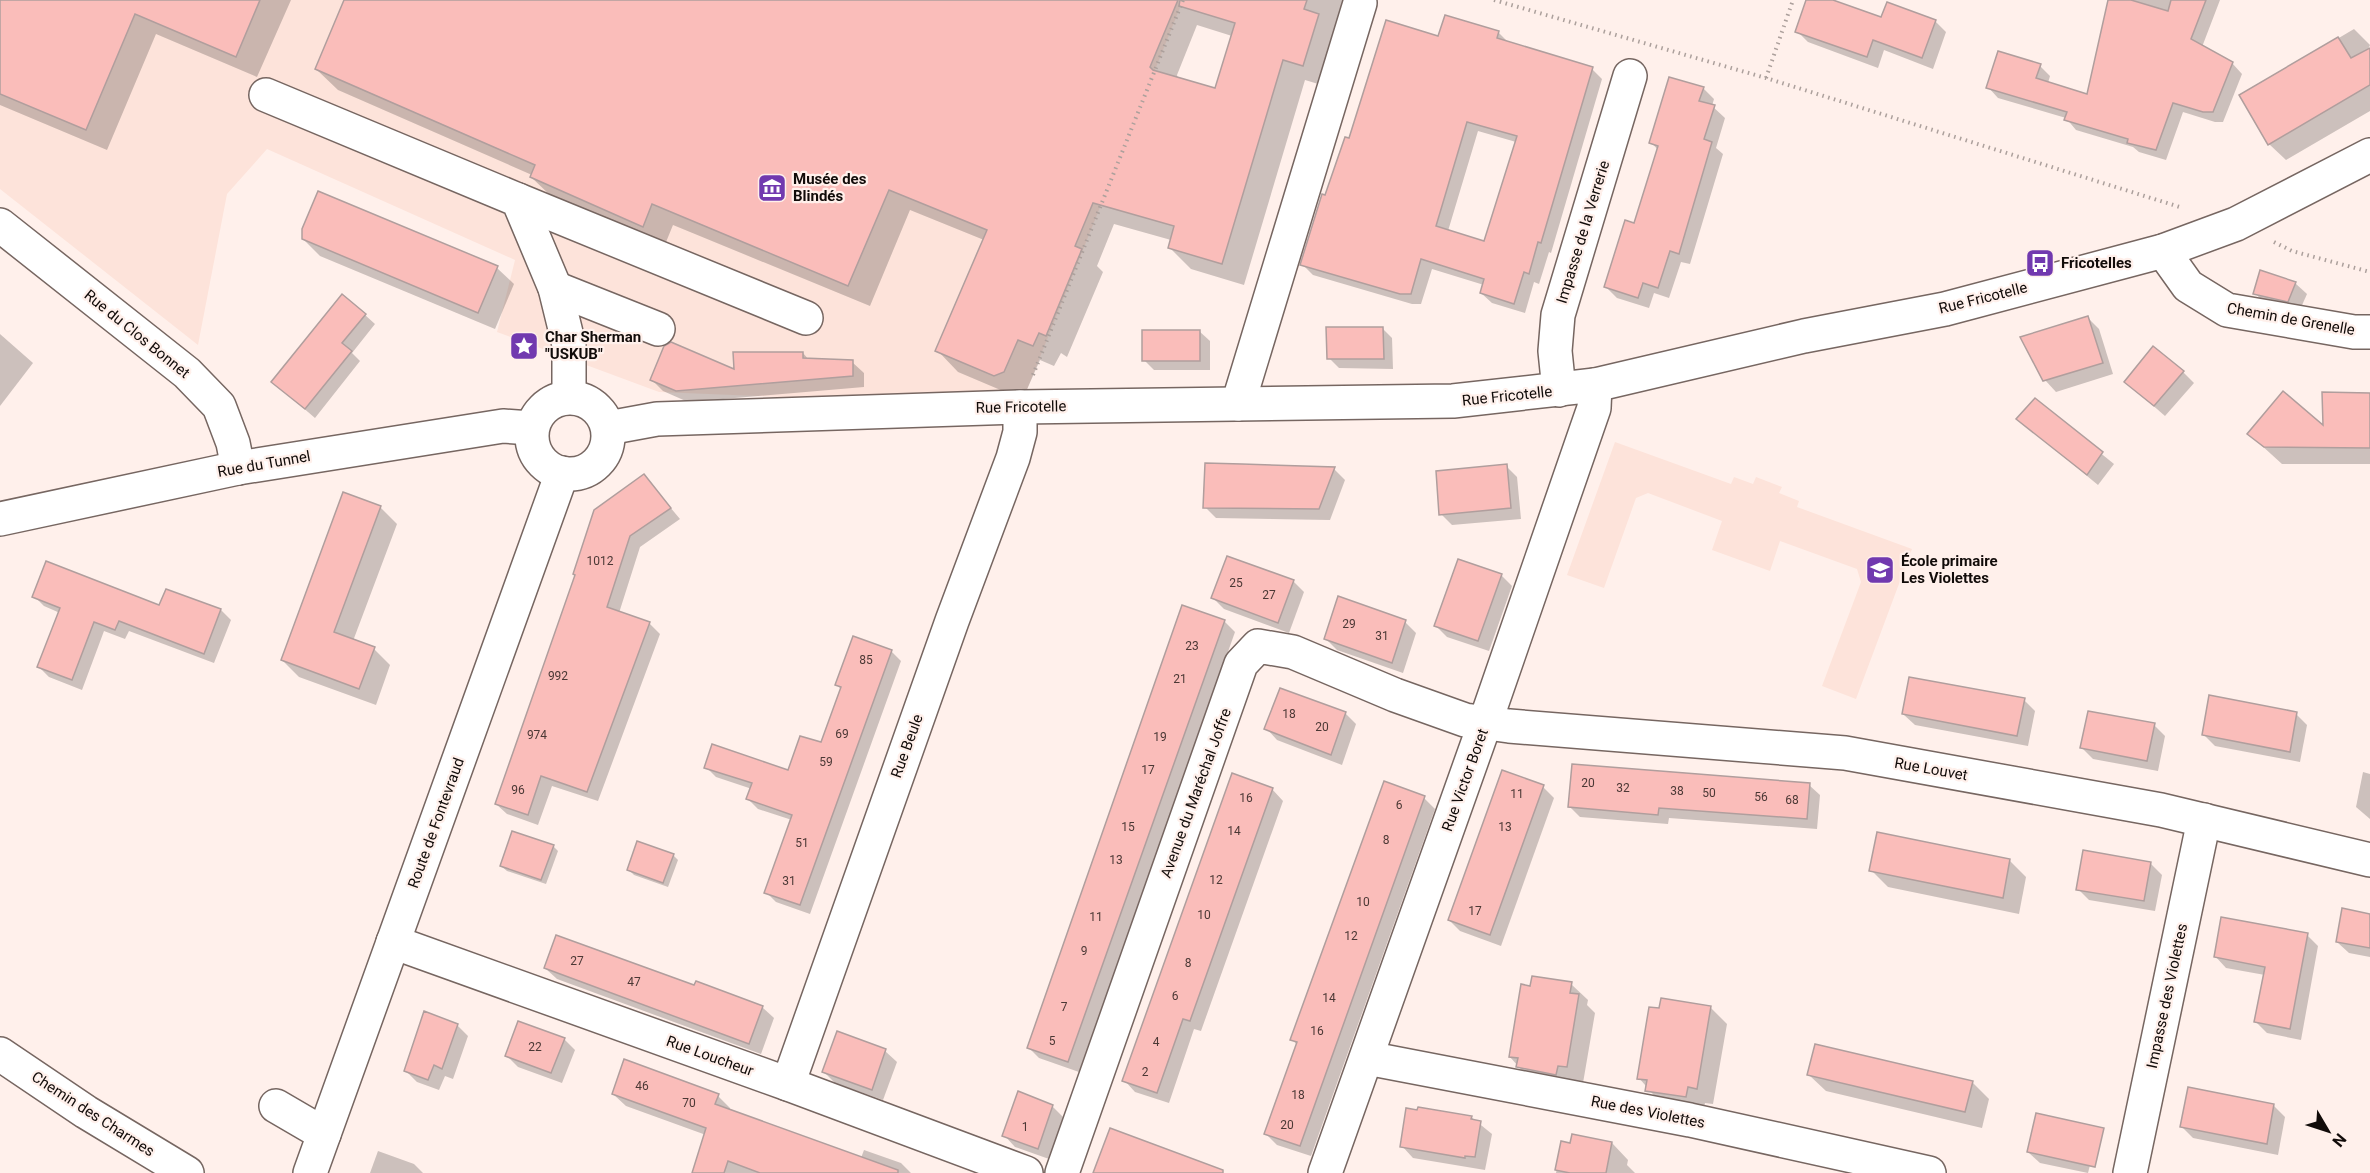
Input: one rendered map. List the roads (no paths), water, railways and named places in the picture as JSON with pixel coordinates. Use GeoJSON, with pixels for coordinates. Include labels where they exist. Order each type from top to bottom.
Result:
{"type":"FeatureCollection","features":[{"type":"Feature","properties":{"kind":"street"},"geometry":{"type":"LineString","coordinates":[[1238,404],[1360,3]]}},
{"type":"Feature","properties":{"kind":"street","name":"Impasse de la Verrerie"},"geometry":{"type":"LineString","coordinates":[[1559,390],[1555,351],[1558,315],[1630,76]]}},
{"type":"Feature","properties":{"kind":"street"},"geometry":{"type":"LineString","coordinates":[[266,95],[806,318]]}},
{"type":"Feature","properties":{"kind":"street","name":"Rue Fricotelle"},"geometry":{"type":"LineString","coordinates":[[608,428],[657,419],[1020,406],[1453,401],[1559,390],[1595,384],[1804,336],[1945,309],[2163,251],[2235,224],[2370,155]]}},
{"type":"Feature","properties":{"kind":"street"},"geometry":{"type":"LineString","coordinates":[[518,200],[555,288],[569,345],[569,398]]}},
{"type":"Feature","properties":{"kind":"street","name":"Rue du Clos Bonnet"},"geometry":{"type":"LineString","coordinates":[[0,225],[187,373],[219,406],[233,443],[238,468]]}},
{"type":"Feature","properties":{"kind":"street","name":"Chemin de Grenelle"},"geometry":{"type":"LineString","coordinates":[[2163,251],[2188,286],[2227,310],[2354,332],[2370,332]]}},
{"type":"Feature","properties":{"kind":"street"},"geometry":{"type":"LineString","coordinates":[[555,288],[658,329]]}},
{"type":"Feature","properties":{"kind":"street","name":"Rue Victor Boret"},"geometry":{"type":"LineString","coordinates":[[1325,1173],[1594,408],[1595,384]]}},
{"type":"Feature","properties":{"kind":"street"},"geometry":{"type":"LineString","coordinates":[[569,398],[583,400],[594,406],[603,416],[608,428],[608,441],[597,463],[575,474],[552,470],[536,454],[532,444],[531,428],[540,412],[548,405],[569,398]]}},
{"type":"Feature","properties":{"kind":"street","name":"Rue Beule"},"geometry":{"type":"LineString","coordinates":[[788,1084],[1012,458],[1020,432],[1020,406]]}},
{"type":"Feature","properties":{"kind":"street","name":"Rue du Tunnel"},"geometry":{"type":"LineString","coordinates":[[0,519],[238,468],[503,426],[531,428]]}},
{"type":"Feature","properties":{"kind":"street","name":"Route de Fontevraud"},"geometry":{"type":"LineString","coordinates":[[309,1173],[562,473]]}},
{"type":"Feature","properties":{"kind":"street","name":"Avenue du Maréchal Joffre"},"geometry":{"type":"LineString","coordinates":[[1062,1173],[1241,664],[1258,646],[1293,652],[1395,695],[1465,720],[1485,723]]}},
{"type":"Feature","properties":{"kind":"street","name":"Rue Louvet"},"geometry":{"type":"LineString","coordinates":[[1485,723],[1845,753],[2161,810],[2370,860]]}},
{"type":"Feature","properties":{"kind":"street","name":"Impasse des Violettes"},"geometry":{"type":"LineString","coordinates":[[2130,1173],[2204,820]]}},
{"type":"Feature","properties":{"kind":"street","name":"Rue Loucheur"},"geometry":{"type":"LineString","coordinates":[[393,942],[788,1084],[1026,1173]]}},
{"type":"Feature","properties":{"kind":"street","name":"Chemin des Charmes"},"geometry":{"type":"LineString","coordinates":[[0,1054],[86,1112],[187,1173]]}},
{"type":"Feature","properties":{"kind":"street","name":"Rue des Violettes"},"geometry":{"type":"LineString","coordinates":[[1367,1058],[1690,1120],[1929,1173]]}},
{"type":"Feature","properties":{"kind":"street"},"geometry":{"type":"LineString","coordinates":[[276,1106],[324,1134]]}},
{"type":"Feature","properties":{"kind":"place","name":"Musée des Blindés"},"geometry":{"type":"Point","coordinates":[772,188]}},
{"type":"Feature","properties":{"kind":"place","name":"Fricotelles"},"geometry":{"type":"Point","coordinates":[2040,263]}},
{"type":"Feature","properties":{"kind":"place","name":"Char Sherman \"USKUB\""},"geometry":{"type":"Point","coordinates":[524,346]}},
{"type":"Feature","properties":{"kind":"place","name":"École primaire Les Violettes"},"geometry":{"type":"Point","coordinates":[1880,570]}}]}
